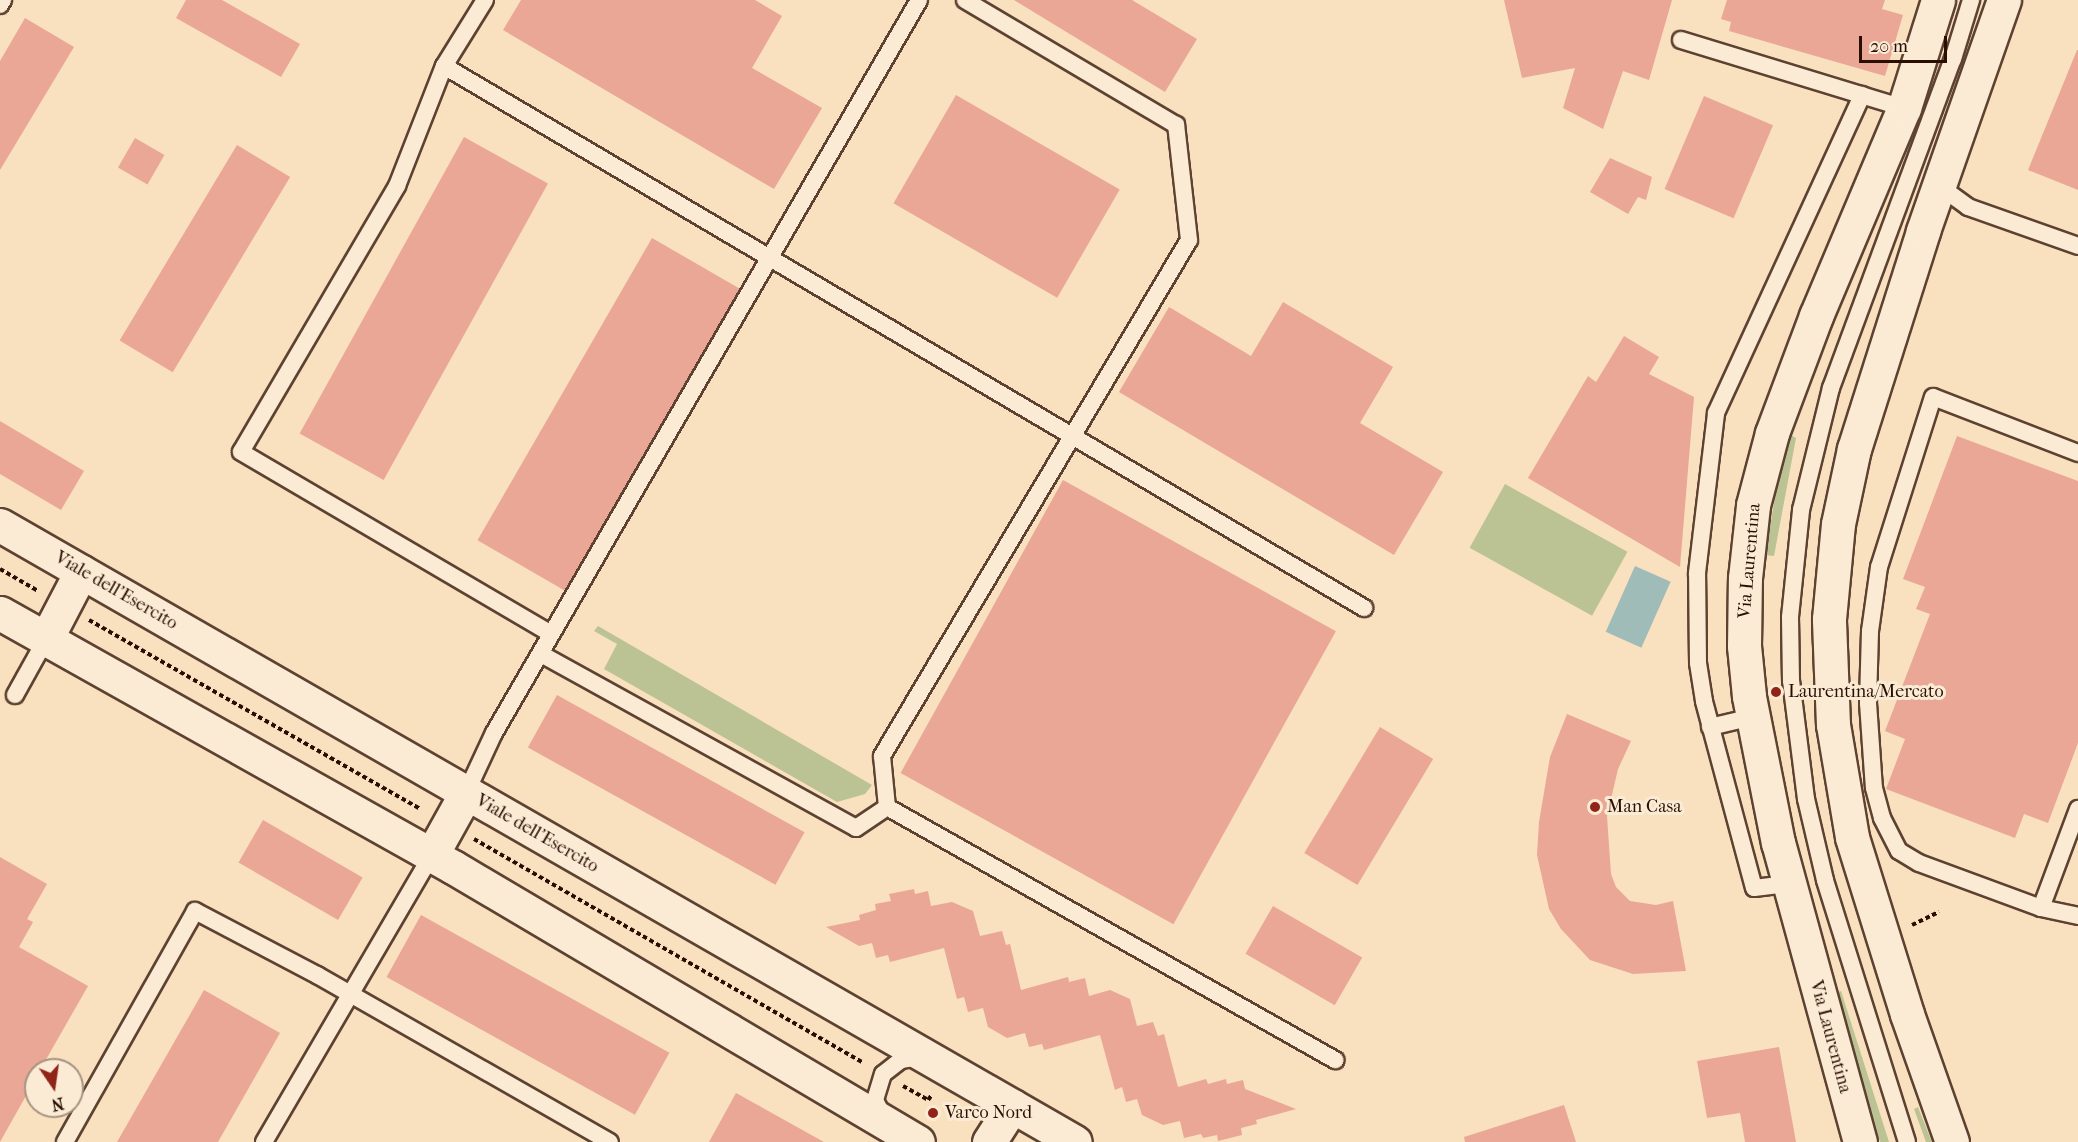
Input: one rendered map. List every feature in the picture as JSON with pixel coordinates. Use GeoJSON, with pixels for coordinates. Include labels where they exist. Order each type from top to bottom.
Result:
{"type":"FeatureCollection","features":[{"type":"Feature","properties":{"kind":"street","name":"Via Laurentina"},"geometry":{"type":"LineString","coordinates":[[1860,1142],[1787,884],[1752,717],[1745,666],[1744,605],[1758,483],[1816,316],[1904,108],[1938,0]]}},
{"type":"Feature","properties":{"kind":"street"},"geometry":{"type":"LineString","coordinates":[[1952,1142],[1907,1014],[1852,837],[1834,735],[1829,648],[1830,596],[1845,483],[1938,185],[2004,0]]}},
{"type":"Feature","properties":{"kind":"street","name":"Viale dell'Esercito"},"geometry":{"type":"LineString","coordinates":[[0,525],[1075,1142]]}},
{"type":"Feature","properties":{"kind":"street"},"geometry":{"type":"LineString","coordinates":[[46,639],[81,572]]}},
{"type":"Feature","properties":{"kind":"street"},"geometry":{"type":"LineString","coordinates":[[0,613],[431,856],[918,1142]]}},
{"type":"Feature","properties":{"kind":"street"},"geometry":{"type":"LineString","coordinates":[[431,856],[466,793]]}},
{"type":"Feature","properties":{"kind":"street"},"geometry":{"type":"LineString","coordinates":[[990,1142],[1012,1106]]}},
{"type":"Feature","properties":{"kind":"lane"},"geometry":{"type":"LineString","coordinates":[[0,5],[3,0]]}},
{"type":"Feature","properties":{"kind":"lane"},"geometry":{"type":"LineString","coordinates":[[485,0],[444,66],[397,186],[241,452],[551,634]]}},
{"type":"Feature","properties":{"kind":"lane"},"geometry":{"type":"LineString","coordinates":[[466,793],[494,733],[919,0]]}},
{"type":"Feature","properties":{"kind":"lane"},"geometry":{"type":"LineString","coordinates":[[887,807],[882,756],[1075,438],[1189,240],[1176,125],[965,0]]}},
{"type":"Feature","properties":{"kind":"lane"},"geometry":{"type":"LineString","coordinates":[[1907,1142],[1825,880],[1806,799],[1791,681],[1790,617],[1802,510],[1831,388],[1953,60],[1971,0]]}},
{"type":"Feature","properties":{"kind":"lane"},"geometry":{"type":"LineString","coordinates":[[1681,40],[1904,108]]}},
{"type":"Feature","properties":{"kind":"lane"},"geometry":{"type":"LineString","coordinates":[[444,66],[1364,608]]}},
{"type":"Feature","properties":{"kind":"lane"},"geometry":{"type":"LineString","coordinates":[[1787,884],[1754,888],[1710,727],[1698,663],[1697,573],[1716,413],[1862,95]]}},
{"type":"Feature","properties":{"kind":"lane"},"geometry":{"type":"LineString","coordinates":[[1938,185],[1968,207],[2078,246]]}},
{"type":"Feature","properties":{"kind":"lane"},"geometry":{"type":"LineString","coordinates":[[2078,453],[1933,397],[1879,567],[1870,631],[1868,703],[1874,788],[1888,835],[1899,851],[1919,863],[2041,908],[2078,916]]}},
{"type":"Feature","properties":{"kind":"lane"},"geometry":{"type":"LineString","coordinates":[[15,695],[46,639]]}},
{"type":"Feature","properties":{"kind":"lane"},"geometry":{"type":"LineString","coordinates":[[541,654],[856,828],[887,807]]}},
{"type":"Feature","properties":{"kind":"lane"},"geometry":{"type":"LineString","coordinates":[[1710,727],[1752,717]]}},
{"type":"Feature","properties":{"kind":"lane"},"geometry":{"type":"LineString","coordinates":[[887,807],[1335,1060]]}},
{"type":"Feature","properties":{"kind":"lane"},"geometry":{"type":"LineString","coordinates":[[2041,908],[2078,809]]}},
{"type":"Feature","properties":{"kind":"lane"},"geometry":{"type":"LineString","coordinates":[[264,1142],[431,856]]}},
{"type":"Feature","properties":{"kind":"lane"},"geometry":{"type":"LineString","coordinates":[[65,1142],[195,911],[350,994],[610,1142]]}},
{"type":"Feature","properties":{"kind":"lane"},"geometry":{"type":"LineString","coordinates":[[887,1124],[875,1100],[883,1074],[901,1060],[925,1056]]}},
{"type":"Feature","properties":{"kind":"path"},"geometry":{"type":"LineString","coordinates":[[0,569],[41,592]]}},
{"type":"Feature","properties":{"kind":"path"},"geometry":{"type":"LineString","coordinates":[[86,618],[420,809]]}},
{"type":"Feature","properties":{"kind":"path","name":"Viale dell'Esercito"},"geometry":{"type":"LineString","coordinates":[[471,837],[842,1051]]}},
{"type":"Feature","properties":{"kind":"path"},"geometry":{"type":"LineString","coordinates":[[896,1082],[928,1100]]}},
{"type":"Feature","properties":{"kind":"green space"},"geometry":{"type":"Polygon","coordinates":[[[1791,435],[1796,438],[1774,556],[1765,555],[1777,486],[1791,435]]]}},
{"type":"Feature","properties":{"kind":"green space"},"geometry":{"type":"Polygon","coordinates":[[[1505,484],[1627,552],[1592,616],[1470,548],[1505,484]]]}},
{"type":"Feature","properties":{"kind":"green space"},"geometry":{"type":"Polygon","coordinates":[[[598,626],[872,785],[865,794],[837,802],[604,669],[617,644],[594,631],[598,626]]]}},
{"type":"Feature","properties":{"kind":"green space"},"geometry":{"type":"Polygon","coordinates":[[[1841,991],[1889,1142],[1880,1142],[1836,993],[1841,991]]]}},
{"type":"Feature","properties":{"kind":"green space"},"geometry":{"type":"Polygon","coordinates":[[[1918,1107],[1932,1142],[1926,1142],[1914,1109],[1918,1107]]]}},
{"type":"Feature","properties":{"kind":"water"},"geometry":{"type":"Polygon","coordinates":[[[1635,566],[1671,582],[1641,648],[1606,632],[1635,566]]]}},
{"type":"Feature","properties":{"kind":"building"},"geometry":{"type":"Polygon","coordinates":[[[186,0],[222,0],[300,44],[281,77],[176,18],[186,0]]]}},
{"type":"Feature","properties":{"kind":"building"},"geometry":{"type":"Polygon","coordinates":[[[521,0],[755,0],[782,16],[752,68],[822,108],[774,189],[503,30],[521,0]]]}},
{"type":"Feature","properties":{"kind":"building"},"geometry":{"type":"Polygon","coordinates":[[[1014,0],[1132,0],[1197,39],[1165,92],[1014,0]]]}},
{"type":"Feature","properties":{"kind":"building"},"geometry":{"type":"Polygon","coordinates":[[[1504,0],[1672,0],[1649,80],[1623,71],[1603,129],[1563,108],[1575,68],[1522,78],[1504,0]]]}},
{"type":"Feature","properties":{"kind":"building"},"geometry":{"type":"Polygon","coordinates":[[[1727,0],[1885,0],[1882,9],[1903,15],[1885,76],[1729,31],[1731,22],[1721,19],[1727,0]]]}},
{"type":"Feature","properties":{"kind":"building"},"geometry":{"type":"Polygon","coordinates":[[[25,18],[74,47],[0,170],[0,61],[25,18]]]}},
{"type":"Feature","properties":{"kind":"building"},"geometry":{"type":"Polygon","coordinates":[[[2078,50],[2078,190],[2028,170],[2078,50]]]}},
{"type":"Feature","properties":{"kind":"building"},"geometry":{"type":"Polygon","coordinates":[[[956,95],[1120,189],[1057,298],[894,203],[956,95]]]}},
{"type":"Feature","properties":{"kind":"building"},"geometry":{"type":"Polygon","coordinates":[[[1704,96],[1773,125],[1734,218],[1665,189],[1704,96]]]}},
{"type":"Feature","properties":{"kind":"building"},"geometry":{"type":"Polygon","coordinates":[[[464,137],[548,184],[384,480],[300,433],[464,137]]]}},
{"type":"Feature","properties":{"kind":"building"},"geometry":{"type":"Polygon","coordinates":[[[135,138],[164,155],[147,184],[118,167],[135,138]]]}},
{"type":"Feature","properties":{"kind":"building"},"geometry":{"type":"Polygon","coordinates":[[[237,145],[290,177],[173,372],[120,340],[237,145]]]}},
{"type":"Feature","properties":{"kind":"building"},"geometry":{"type":"Polygon","coordinates":[[[1610,158],[1652,177],[1646,200],[1638,197],[1628,214],[1590,192],[1610,158]]]}},
{"type":"Feature","properties":{"kind":"building"},"geometry":{"type":"Polygon","coordinates":[[[652,238],[740,289],[566,591],[478,540],[652,238]]]}},
{"type":"Feature","properties":{"kind":"building"},"geometry":{"type":"Polygon","coordinates":[[[1283,302],[1393,367],[1360,423],[1443,472],[1394,555],[1119,392],[1169,307],[1251,356],[1283,302]]]}},
{"type":"Feature","properties":{"kind":"building"},"geometry":{"type":"Polygon","coordinates":[[[1624,336],[1659,357],[1649,374],[1694,397],[1680,567],[1528,478],[1588,376],[1596,382],[1624,336]]]}},
{"type":"Feature","properties":{"kind":"building"},"geometry":{"type":"Polygon","coordinates":[[[0,421],[84,471],[61,510],[0,474],[0,421]]]}},
{"type":"Feature","properties":{"kind":"building"},"geometry":{"type":"Polygon","coordinates":[[[1957,436],[2078,481],[2078,743],[2048,823],[2024,814],[2015,838],[1886,789],[1905,739],[1885,731],[1930,614],[1916,609],[1925,587],[1903,579],[1957,436]]]}},
{"type":"Feature","properties":{"kind":"building"},"geometry":{"type":"Polygon","coordinates":[[[1063,480],[1336,631],[1173,924],[901,773],[1063,480]]]}},
{"type":"Feature","properties":{"kind":"building"},"geometry":{"type":"Polygon","coordinates":[[[557,695],[805,832],[775,885],[528,747],[557,695]]]}},
{"type":"Feature","properties":{"kind":"building"},"geometry":{"type":"Polygon","coordinates":[[[1567,714],[1631,741],[1618,769],[1607,816],[1611,874],[1616,887],[1630,901],[1656,905],[1673,901],[1686,971],[1633,974],[1590,960],[1561,929],[1549,909],[1537,855],[1539,822],[1550,757],[1567,714]]]}},
{"type":"Feature","properties":{"kind":"building"},"geometry":{"type":"Polygon","coordinates":[[[1380,727],[1433,759],[1357,885],[1304,853],[1380,727]]]}},
{"type":"Feature","properties":{"kind":"building"},"geometry":{"type":"Polygon","coordinates":[[[263,820],[363,878],[338,920],[238,862],[263,820]]]}},
{"type":"Feature","properties":{"kind":"building"},"geometry":{"type":"Polygon","coordinates":[[[0,857],[47,884],[27,919],[33,922],[19,947],[88,986],[47,1058],[24,1058],[24,1099],[0,1142],[0,857]]]}},
{"type":"Feature","properties":{"kind":"building"},"geometry":{"type":"Polygon","coordinates":[[[914,889],[915,894],[928,891],[931,906],[952,902],[973,911],[980,936],[1002,931],[1006,945],[1010,944],[1021,990],[1068,977],[1069,982],[1085,978],[1089,996],[1110,990],[1130,999],[1137,1026],[1153,1022],[1158,1036],[1164,1034],[1178,1087],[1206,1079],[1208,1084],[1226,1079],[1227,1084],[1243,1080],[1245,1089],[1296,1109],[1256,1120],[1257,1124],[1241,1128],[1242,1135],[1218,1141],[1217,1135],[1203,1138],[1201,1134],[1184,1138],[1180,1121],[1163,1125],[1142,1115],[1137,1099],[1126,1102],[1122,1087],[1115,1090],[1100,1035],[1044,1050],[1042,1044],[1029,1047],[1025,1033],[1007,1038],[988,1027],[983,1008],[968,1012],[964,997],[957,999],[944,948],[890,962],[888,955],[876,958],[872,943],[859,946],[826,927],[860,920],[859,915],[876,910],[875,904],[891,901],[889,894],[914,889]]]}},
{"type":"Feature","properties":{"kind":"building"},"geometry":{"type":"Polygon","coordinates":[[[1273,906],[1362,958],[1335,1005],[1246,954],[1273,906]]]}},
{"type":"Feature","properties":{"kind":"building"},"geometry":{"type":"Polygon","coordinates":[[[421,915],[669,1053],[635,1115],[387,977],[421,915]]]}},
{"type":"Feature","properties":{"kind":"building"},"geometry":{"type":"Polygon","coordinates":[[[204,990],[280,1033],[218,1142],[117,1142],[204,990]]]}},
{"type":"Feature","properties":{"kind":"building"},"geometry":{"type":"Polygon","coordinates":[[[1779,1047],[1796,1142],[1745,1142],[1740,1113],[1707,1118],[1697,1061],[1779,1047]]]}},
{"type":"Feature","properties":{"kind":"building"},"geometry":{"type":"Polygon","coordinates":[[[736,1093],[824,1142],[709,1142],[736,1093]]]}},
{"type":"Feature","properties":{"kind":"building"},"geometry":{"type":"Polygon","coordinates":[[[1564,1105],[1576,1142],[1465,1142],[1464,1137],[1564,1105]]]}},
{"type":"Feature","properties":{"kind":"place","name":"Laurentina/Mercato"},"geometry":{"type":"Point","coordinates":[1776,692]}},
{"type":"Feature","properties":{"kind":"place","name":"Man Casa"},"geometry":{"type":"Point","coordinates":[1595,807]}},
{"type":"Feature","properties":{"kind":"place","name":"Varco Nord"},"geometry":{"type":"Point","coordinates":[933,1113]}}]}
